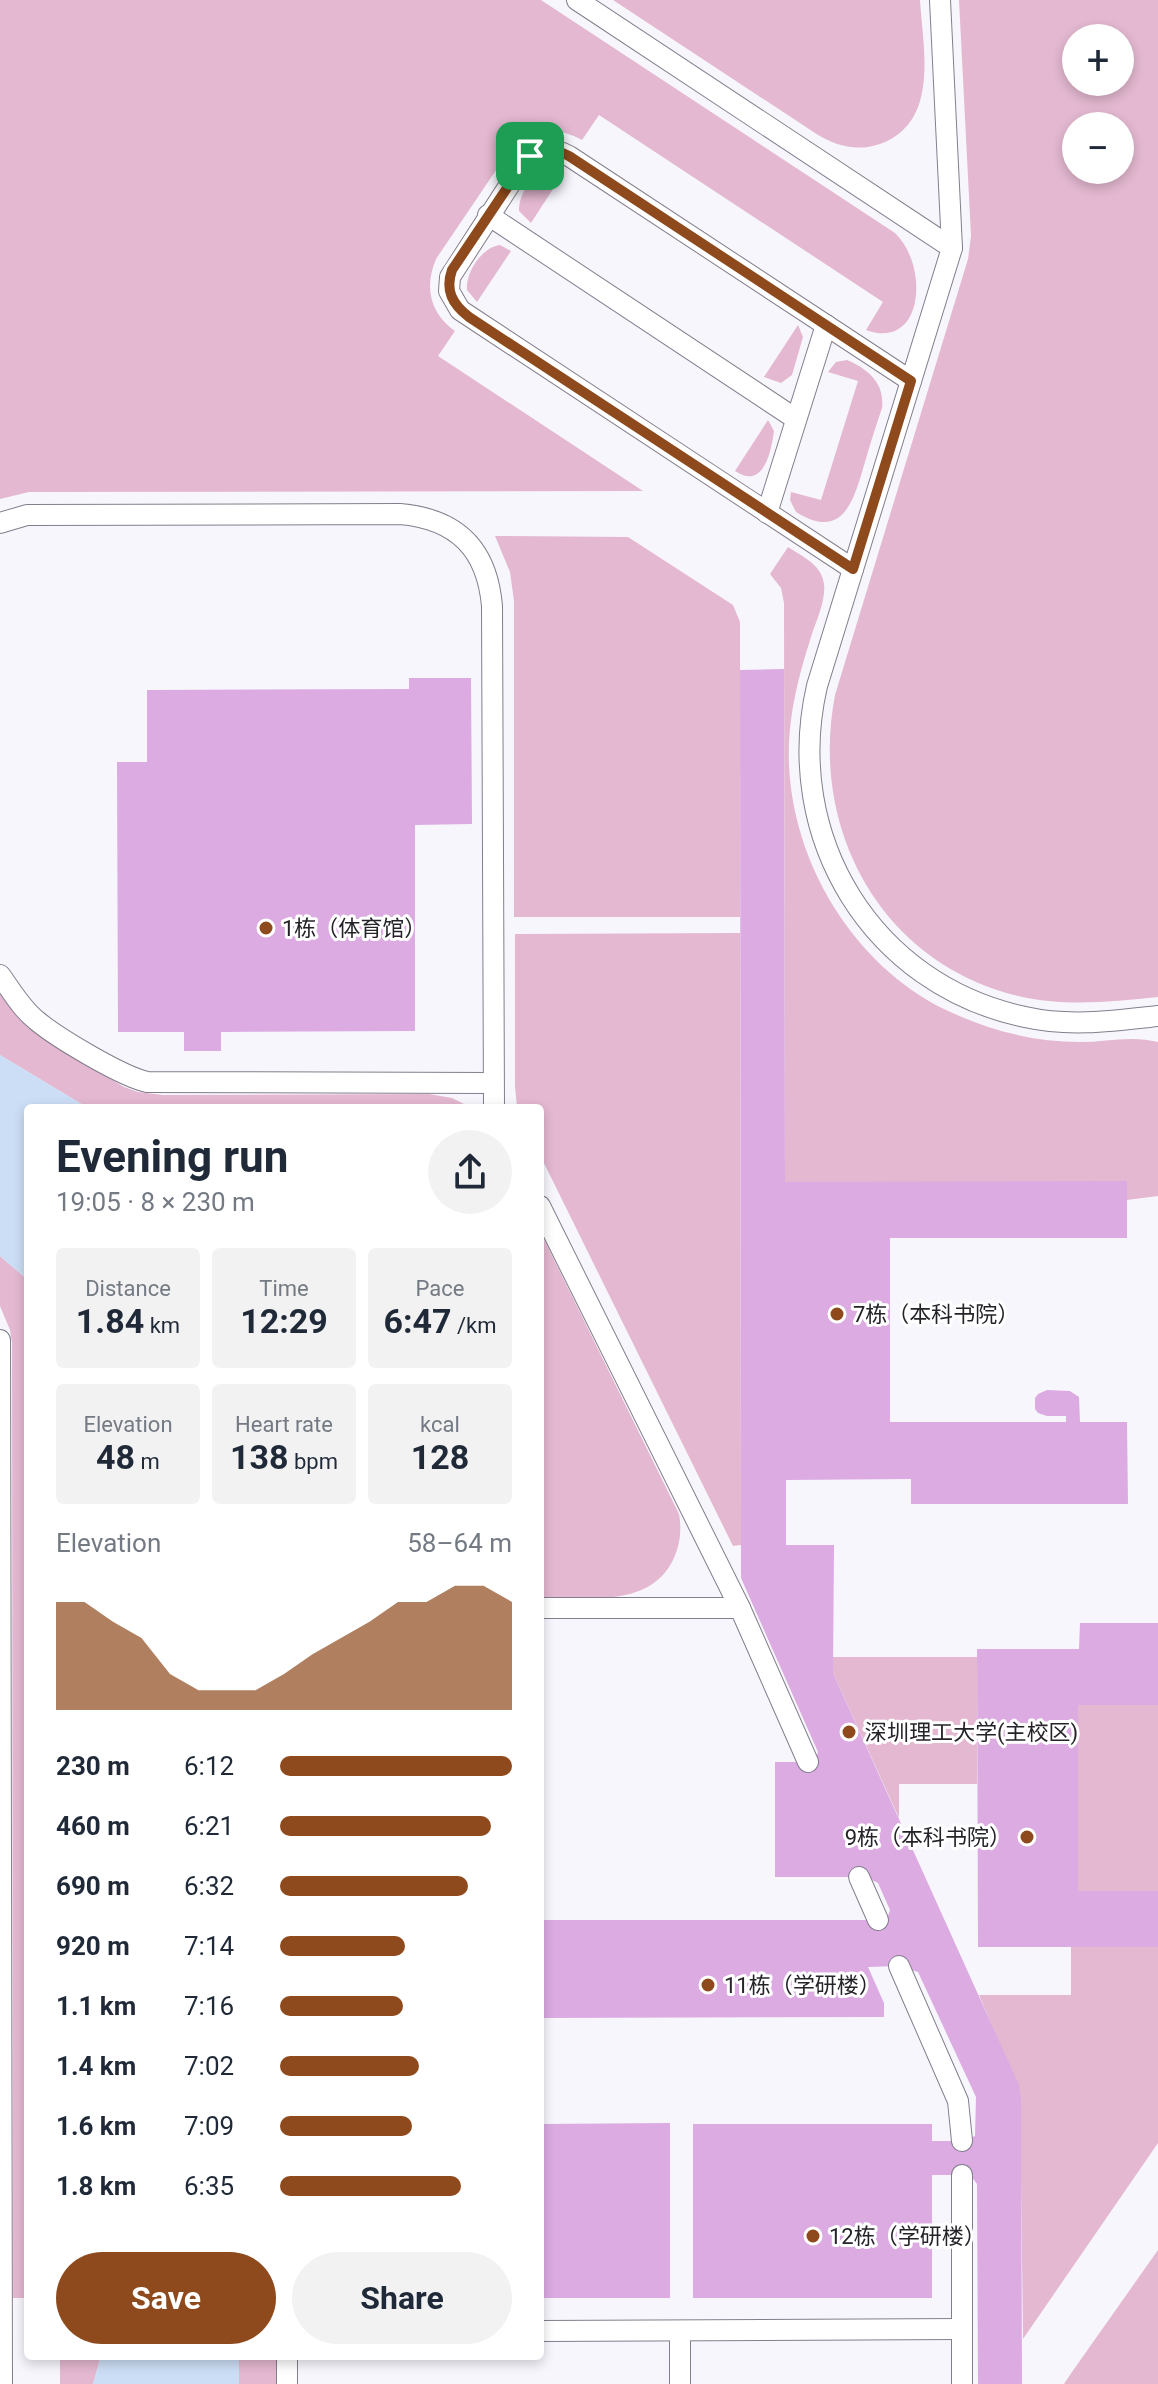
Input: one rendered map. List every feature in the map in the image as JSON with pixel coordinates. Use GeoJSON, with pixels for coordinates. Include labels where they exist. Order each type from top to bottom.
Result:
{"type":"FeatureCollection","features":[{"type":"Feature","properties":{"kind":"lane"},"geometry":{"type":"LineString","coordinates":[[577,0],[952,248]]}},
{"type":"Feature","properties":{"kind":"lane"},"geometry":{"type":"LineString","coordinates":[[940,0],[952,248],[812,709],[808,761],[815,809],[834,867],[855,904],[896,952],[928,977],[976,1003],[1054,1022],[1079,1023],[1158,1016]]}},
{"type":"Feature","properties":{"kind":"lane"},"geometry":{"type":"LineString","coordinates":[[853,569],[460,310],[449,291],[450,277],[488,215],[530,156],[542,150],[563,152],[911,381]]}},
{"type":"Feature","properties":{"kind":"lane"},"geometry":{"type":"LineString","coordinates":[[488,215],[796,419]]}},
{"type":"Feature","properties":{"kind":"lane"},"geometry":{"type":"LineString","coordinates":[[767,513],[826,325]]}},
{"type":"Feature","properties":{"kind":"lane"},"geometry":{"type":"LineString","coordinates":[[0,523],[27,515],[400,514],[440,522],[467,541],[484,567],[492,606],[494,1104]]}},
{"type":"Feature","properties":{"kind":"lane"},"geometry":{"type":"LineString","coordinates":[[0,975],[34,1019],[125,1075],[147,1082],[492,1083]]}},
{"type":"Feature","properties":{"kind":"lane"},"geometry":{"type":"LineString","coordinates":[[544,1214],[740,1608],[808,1762]]}},
{"type":"Feature","properties":{"kind":"lane"},"geometry":{"type":"LineString","coordinates":[[0,1340],[2,2384]]}},
{"type":"Feature","properties":{"kind":"lane"},"geometry":{"type":"LineString","coordinates":[[544,1608],[740,1608]]}},
{"type":"Feature","properties":{"kind":"lane"},"geometry":{"type":"LineString","coordinates":[[859,1877],[878,1920]]}},
{"type":"Feature","properties":{"kind":"lane"},"geometry":{"type":"LineString","coordinates":[[899,1966],[958,2101],[962,2141]]}},
{"type":"Feature","properties":{"kind":"lane"},"geometry":{"type":"LineString","coordinates":[[962,2175],[962,2384]]}},
{"type":"Feature","properties":{"kind":"lane"},"geometry":{"type":"LineString","coordinates":[[544,2331],[962,2329]]}},
{"type":"Feature","properties":{"kind":"lane"},"geometry":{"type":"LineString","coordinates":[[680,2331],[680,2384]]}},
{"type":"Feature","properties":{"kind":"lane"},"geometry":{"type":"LineString","coordinates":[[287,2360],[287,2384]]}},
{"type":"Feature","properties":{"kind":"shaded area"},"geometry":{"type":"Polygon","coordinates":[[[0,0],[541,0],[895,233],[913,265],[915,302],[909,318],[900,328],[885,333],[866,330],[883,302],[599,115],[582,140],[563,132],[545,131],[527,136],[511,148],[436,259],[430,290],[440,317],[455,331],[438,356],[643,491],[29,492],[0,499],[0,0]]]}},
{"type":"Feature","properties":{"kind":"shaded area"},"geometry":{"type":"Polygon","coordinates":[[[613,0],[920,0],[924,82],[920,102],[912,119],[899,134],[880,144],[855,147],[838,144],[815,133],[613,0]]]}},
{"type":"Feature","properties":{"kind":"shaded area"},"geometry":{"type":"Polygon","coordinates":[[[959,0],[1158,0],[1158,997],[1053,1002],[1018,996],[970,979],[928,954],[893,922],[865,883],[845,840],[833,794],[830,745],[835,695],[968,259],[971,236],[959,0]]]}},
{"type":"Feature","properties":{"kind":"shaded area"},"geometry":{"type":"Polygon","coordinates":[[[552,166],[564,172],[531,223],[519,211],[521,197],[540,171],[552,166]]]}},
{"type":"Feature","properties":{"kind":"shaded area"},"geometry":{"type":"Polygon","coordinates":[[[500,245],[511,251],[477,302],[467,290],[469,276],[487,250],[500,245]]]}},
{"type":"Feature","properties":{"kind":"shaded area"},"geometry":{"type":"Polygon","coordinates":[[[798,325],[803,337],[792,375],[781,383],[764,377],[798,325]]]}},
{"type":"Feature","properties":{"kind":"shaded area"},"geometry":{"type":"Polygon","coordinates":[[[847,360],[874,378],[881,391],[882,408],[851,502],[836,519],[825,522],[812,520],[796,512],[790,500],[791,492],[821,500],[858,381],[828,372],[836,362],[847,360]]]}},
{"type":"Feature","properties":{"kind":"shaded area"},"geometry":{"type":"Polygon","coordinates":[[[768,420],[774,431],[764,466],[752,476],[735,471],[768,420]]]}},
{"type":"Feature","properties":{"kind":"shaded area"},"geometry":{"type":"Polygon","coordinates":[[[495,536],[628,537],[733,605],[740,622],[740,917],[514,917],[514,601],[510,572],[495,536]]]}},
{"type":"Feature","properties":{"kind":"shaded area"},"geometry":{"type":"Polygon","coordinates":[[[788,547],[820,571],[824,584],[822,604],[805,656],[792,713],[789,757],[793,801],[804,844],[822,886],[845,924],[874,958],[908,987],[946,1010],[994,1029],[1045,1040],[1138,1039],[1158,1042],[1158,1196],[1127,1200],[785,1182],[784,603],[781,588],[770,574],[788,547]]]}},
{"type":"Feature","properties":{"kind":"shaded area"},"geometry":{"type":"Polygon","coordinates":[[[740,933],[741,1545],[733,1546],[544,1163],[544,1104],[517,1104],[515,934],[740,933]]]}},
{"type":"Feature","properties":{"kind":"shaded area"},"geometry":{"type":"Polygon","coordinates":[[[0,994],[21,1021],[38,1035],[124,1087],[138,1092],[163,1095],[429,1094],[452,1098],[464,1104],[81,1104],[0,1055],[0,994]]]}},
{"type":"Feature","properties":{"kind":"shaded area"},"geometry":{"type":"Polygon","coordinates":[[[544,1239],[679,1514],[677,1551],[661,1577],[631,1594],[594,1598],[544,1597],[544,1239]]]}},
{"type":"Feature","properties":{"kind":"shaded area"},"geometry":{"type":"Polygon","coordinates":[[[0,1256],[24,1277],[24,2298],[13,2298],[12,1342],[0,1306],[0,1256]]]}},
{"type":"Feature","properties":{"kind":"shaded area"},"geometry":{"type":"Polygon","coordinates":[[[833,1657],[977,1657],[977,1784],[899,1784],[899,1818],[833,1673],[833,1657]]]}},
{"type":"Feature","properties":{"kind":"shaded area"},"geometry":{"type":"Polygon","coordinates":[[[1078,1705],[1158,1705],[1158,1891],[1078,1891],[1078,1705]]]}},
{"type":"Feature","properties":{"kind":"shaded area"},"geometry":{"type":"Polygon","coordinates":[[[1071,1947],[1158,1947],[1158,2143],[1023,2339],[1020,2092],[979,1995],[1071,1995],[1071,1947]]]}},
{"type":"Feature","properties":{"kind":"shaded area"},"geometry":{"type":"Polygon","coordinates":[[[1158,2250],[1158,2384],[1064,2384],[1072,2372],[1158,2250]]]}},
{"type":"Feature","properties":{"kind":"shaded area"},"geometry":{"type":"Polygon","coordinates":[[[60,2360],[100,2360],[93,2384],[60,2384],[60,2360]]]}},
{"type":"Feature","properties":{"kind":"shaded area"},"geometry":{"type":"Polygon","coordinates":[[[239,2360],[276,2360],[276,2384],[239,2384],[239,2360]]]}},
{"type":"Feature","properties":{"kind":"water"},"geometry":{"type":"Polygon","coordinates":[[[0,1055],[81,1104],[24,1104],[24,1277],[0,1256],[0,1055]]]}},
{"type":"Feature","properties":{"kind":"water"},"geometry":{"type":"Polygon","coordinates":[[[100,2360],[239,2360],[239,2384],[93,2384],[100,2360]]]}},
{"type":"Feature","properties":{"kind":"building"},"geometry":{"type":"Polygon","coordinates":[[[784,669],[785,1182],[1127,1181],[1127,1238],[890,1238],[890,1422],[1066,1422],[1066,1416],[1038,1413],[1035,1398],[1047,1390],[1070,1391],[1079,1397],[1080,1422],[1127,1422],[1128,1504],[911,1504],[911,1479],[786,1480],[786,1545],[834,1545],[833,1673],[1019,2085],[1022,2384],[978,2384],[977,2184],[970,2175],[932,2175],[932,2298],[693,2298],[693,2124],[932,2124],[932,2141],[963,2141],[975,2136],[976,2097],[918,1972],[899,1966],[868,1967],[884,2003],[884,2017],[544,2018],[544,1920],[878,1920],[888,1916],[890,1910],[878,1883],[866,1877],[775,1877],[775,1762],[808,1762],[815,1759],[818,1752],[741,1578],[740,670],[784,669]]]}},
{"type":"Feature","properties":{"kind":"building","name":"1栋（体育馆）"},"geometry":{"type":"Polygon","coordinates":[[[409,678],[471,678],[472,824],[415,825],[415,1031],[221,1032],[221,1051],[184,1051],[184,1032],[118,1032],[117,762],[147,762],[147,690],[409,689],[409,678]]]}},
{"type":"Feature","properties":{"kind":"building","name":"9栋（本科书院）"},"geometry":{"type":"Polygon","coordinates":[[[1080,1623],[1158,1623],[1158,1705],[1078,1705],[1078,1891],[1158,1891],[1158,1947],[978,1947],[977,1649],[1079,1649],[1080,1623]]]}},
{"type":"Feature","properties":{"kind":"building"},"geometry":{"type":"Polygon","coordinates":[[[670,2123],[670,2298],[544,2298],[544,2124],[670,2123]]]}},
{"type":"Feature","properties":{"kind":"place","name":"1栋（体育馆）"},"geometry":{"type":"Point","coordinates":[266,928]}},
{"type":"Feature","properties":{"kind":"place","name":"7栋（本科书院）"},"geometry":{"type":"Point","coordinates":[837,1314]}},
{"type":"Feature","properties":{"kind":"place","name":"深圳理工大学(主校区)"},"geometry":{"type":"Point","coordinates":[849,1732]}},
{"type":"Feature","properties":{"kind":"place","name":"9栋（本科书院）"},"geometry":{"type":"Point","coordinates":[1027,1837]}},
{"type":"Feature","properties":{"kind":"place","name":"11栋（学研楼）"},"geometry":{"type":"Point","coordinates":[708,1985]}},
{"type":"Feature","properties":{"kind":"place","name":"12栋（学研楼）"},"geometry":{"type":"Point","coordinates":[813,2236]}},
{"type":"Feature","properties":{"kind":"route"},"geometry":{"type":"LineString","coordinates":[[542,150],[563,152],[911,381],[853,569],[469,317],[455,304],[448,283],[452,270],[530,156],[542,150]]}}]}
